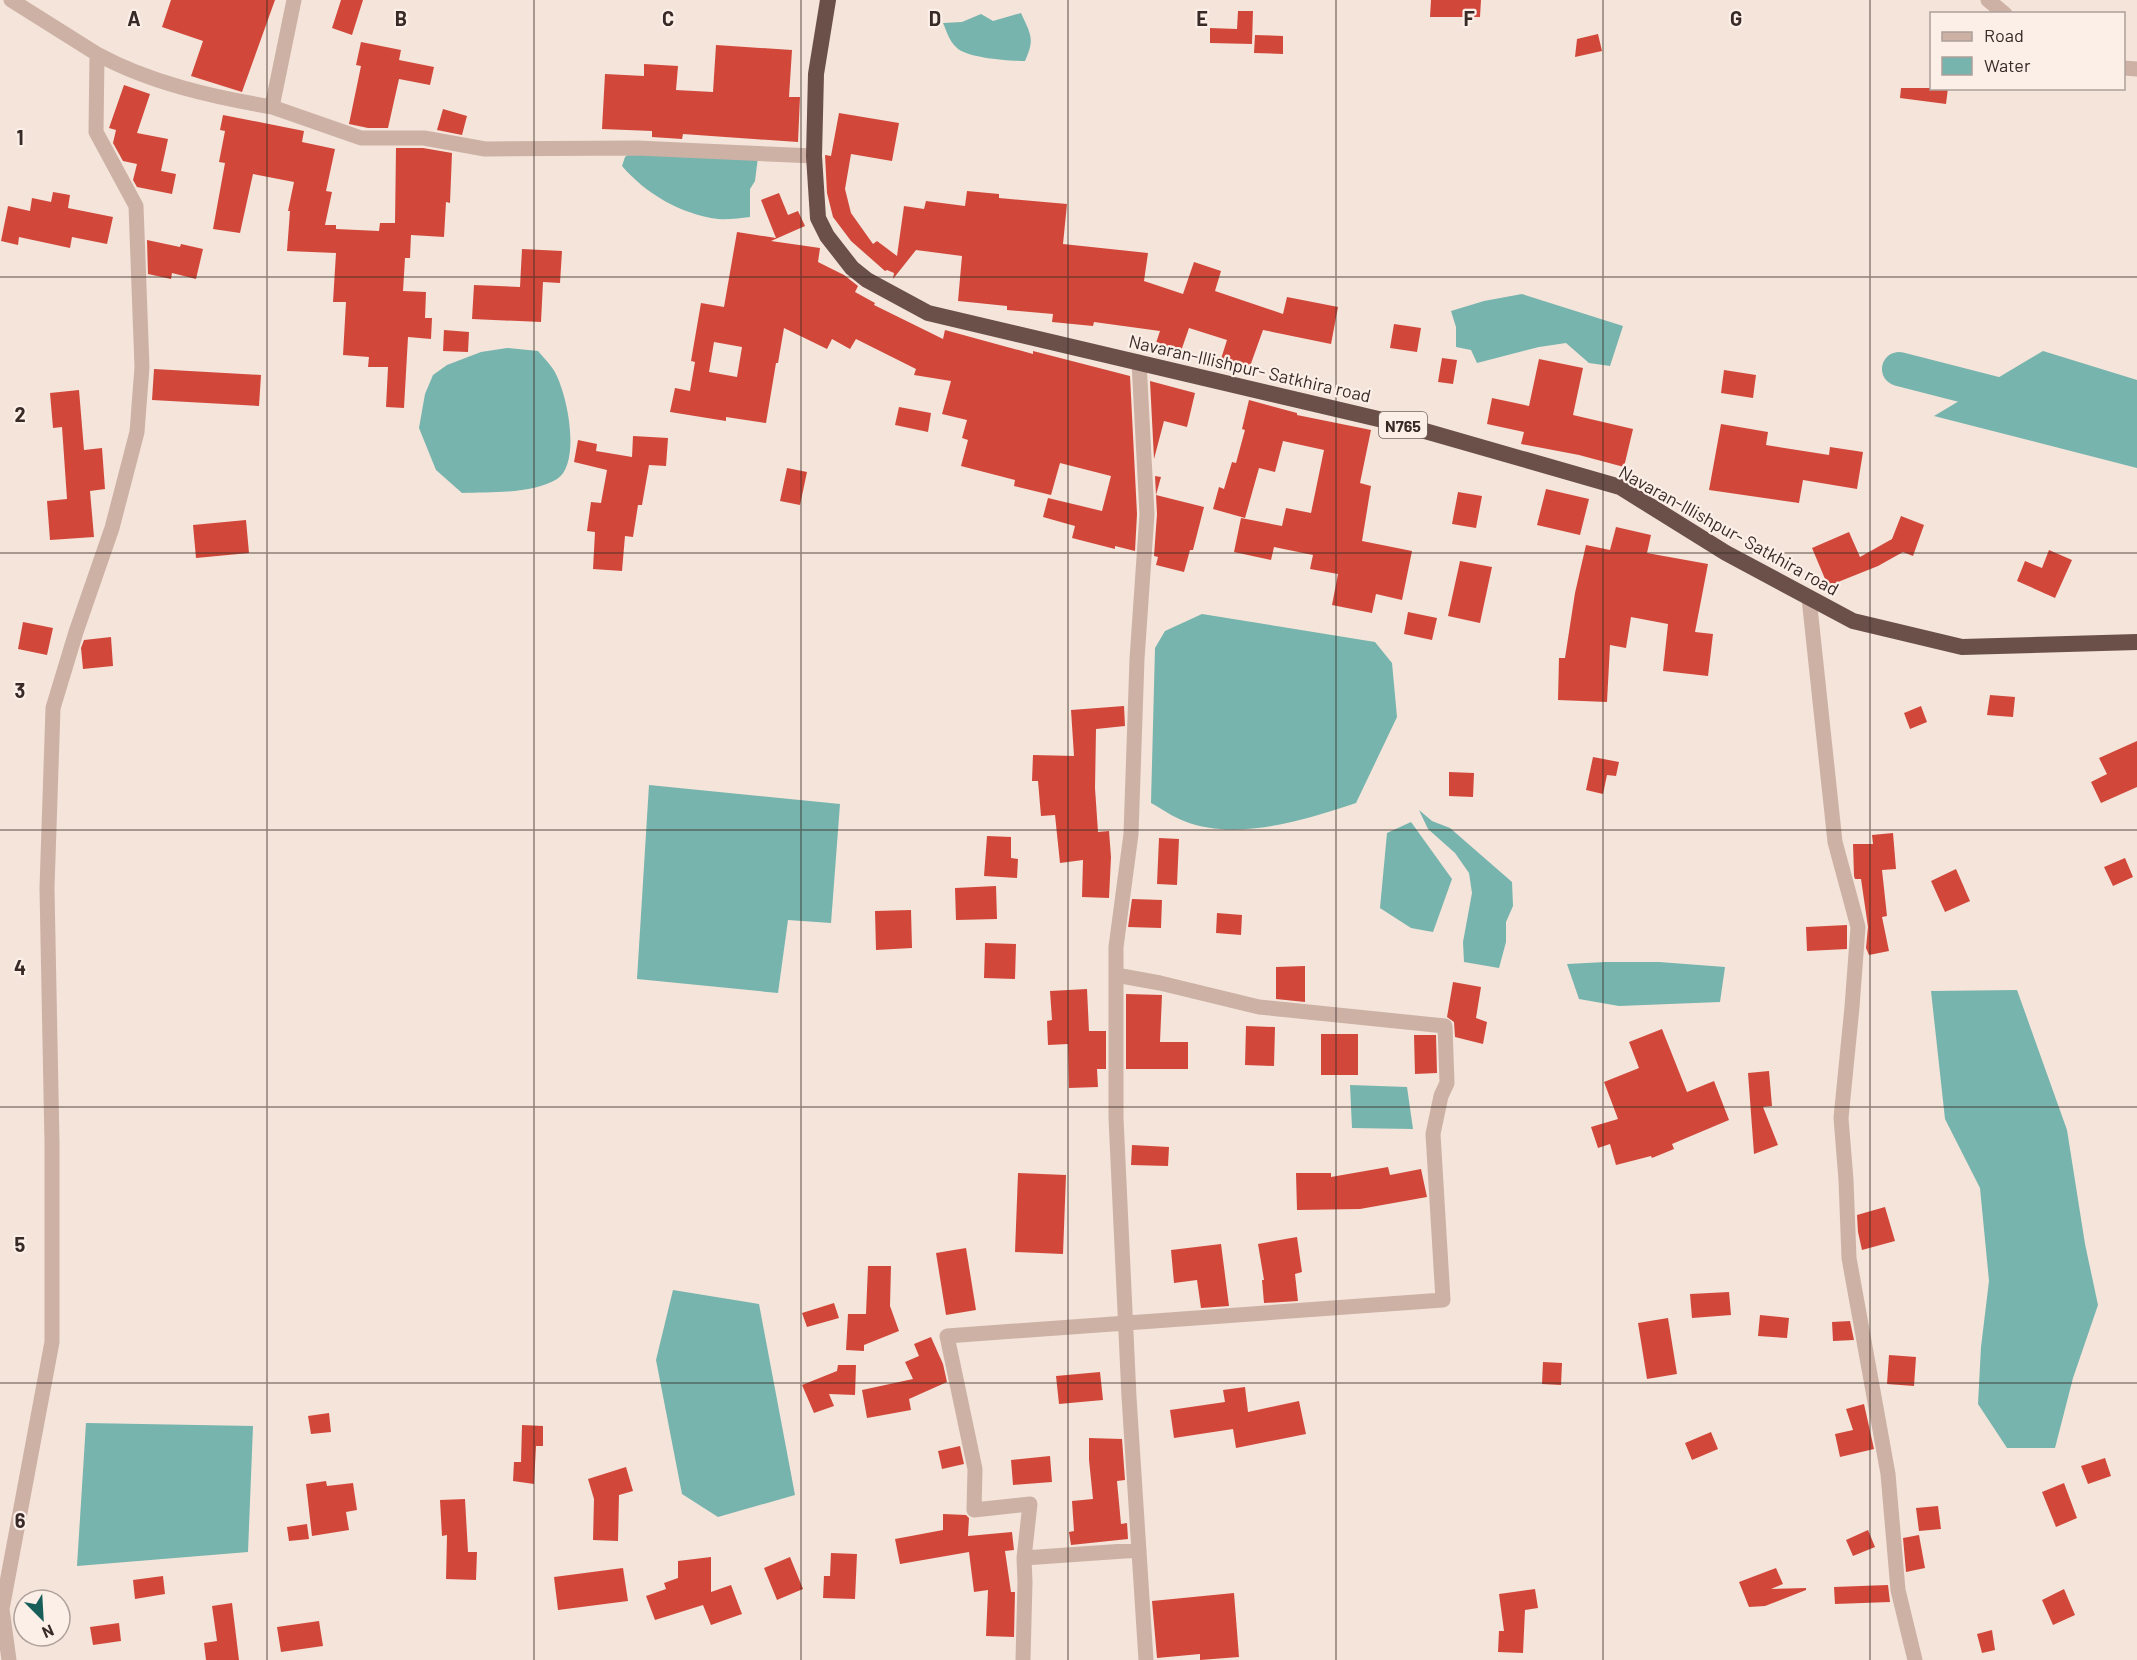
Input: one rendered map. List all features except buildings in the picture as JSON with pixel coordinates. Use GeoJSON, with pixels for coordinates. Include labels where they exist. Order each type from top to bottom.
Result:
{"type":"FeatureCollection","features":[{"type":"Feature","properties":{"kind":"highway","name":"Navaran-Illishpur- Satkhira road"},"geometry":{"type":"LineString","coordinates":[[828,0],[816,74],[814,156],[818,218],[827,236],[852,268],[867,279],[928,313],[1404,425],[1620,487],[1726,553],[1852,621],[1962,647],[2137,642]]}},
{"type":"Feature","properties":{"kind":"street"},"geometry":{"type":"LineString","coordinates":[[11,0],[122,68],[226,99],[272,107],[361,138],[424,138],[485,150],[637,148],[814,156]]}},
{"type":"Feature","properties":{"kind":"street"},"geometry":{"type":"LineString","coordinates":[[272,107],[294,0]]}},
{"type":"Feature","properties":{"kind":"street"},"geometry":{"type":"LineString","coordinates":[[1988,0],[2003,12]]}},
{"type":"Feature","properties":{"kind":"street"},"geometry":{"type":"LineString","coordinates":[[9,1660],[2,1609],[52,1342],[52,1144],[47,888],[53,708],[76,632],[112,528],[137,432],[142,368],[136,207],[96,132],[97,54]]}},
{"type":"Feature","properties":{"kind":"street"},"geometry":{"type":"LineString","coordinates":[[1139,362],[1147,514],[1137,659],[1131,834],[1118,926],[1116,1118],[1146,1660]]}},
{"type":"Feature","properties":{"kind":"street"},"geometry":{"type":"LineString","coordinates":[[1809,598],[1835,842],[1858,927],[1841,1118],[1849,1258],[1888,1474],[1898,1590],[1915,1660]]}},
{"type":"Feature","properties":{"kind":"street"},"geometry":{"type":"LineString","coordinates":[[1023,1660],[1026,1582],[1024,1558],[1030,1504],[974,1510],[975,1469],[947,1336],[1443,1300],[1434,1134],[1441,1096],[1447,1083],[1445,1026],[1259,1007],[1160,983],[1116,975]]}},
{"type":"Feature","properties":{"kind":"street"},"geometry":{"type":"LineString","coordinates":[[1024,1558],[1139,1550]]}},
{"type":"Feature","properties":{"kind":"water"},"geometry":{"type":"Polygon","coordinates":[[[1021,13],[1031,42],[1025,61],[989,58],[962,51],[952,42],[943,23],[962,22],[981,14],[993,21],[1021,13]]]}},
{"type":"Feature","properties":{"kind":"water"},"geometry":{"type":"Polygon","coordinates":[[[634,150],[758,157],[755,181],[750,189],[750,217],[722,219],[704,216],[691,213],[665,201],[653,194],[622,166],[625,157],[634,150]]]}},
{"type":"Feature","properties":{"kind":"water"},"geometry":{"type":"Polygon","coordinates":[[[1522,294],[1623,326],[1610,366],[1589,363],[1566,343],[1539,347],[1477,363],[1471,350],[1456,347],[1456,327],[1451,311],[1484,301],[1522,294]]]}},
{"type":"Feature","properties":{"kind":"water"},"geometry":{"type":"Polygon","coordinates":[[[507,348],[538,351],[558,379],[570,426],[569,458],[565,471],[557,479],[547,484],[524,490],[462,493],[436,470],[419,428],[425,394],[433,375],[447,365],[481,352],[507,348]]]}},
{"type":"Feature","properties":{"kind":"water"},"geometry":{"type":"Polygon","coordinates":[[[2043,351],[2137,380],[2137,468],[1934,416],[2043,351]]]}},
{"type":"Feature","properties":{"kind":"water"},"geometry":{"type":"Polygon","coordinates":[[[1202,614],[1375,642],[1392,663],[1397,717],[1356,803],[1293,822],[1248,829],[1226,829],[1205,827],[1184,821],[1151,803],[1155,648],[1165,631],[1202,614]]]}},
{"type":"Feature","properties":{"kind":"water"},"geometry":{"type":"Polygon","coordinates":[[[649,785],[840,804],[831,923],[788,920],[778,993],[637,979],[649,785]]]}},
{"type":"Feature","properties":{"kind":"water"},"geometry":{"type":"Polygon","coordinates":[[[1419,810],[1432,821],[1450,828],[1512,882],[1513,906],[1506,922],[1506,942],[1499,968],[1464,962],[1463,942],[1472,893],[1469,873],[1455,853],[1428,829],[1419,810]]]}},
{"type":"Feature","properties":{"kind":"water"},"geometry":{"type":"Polygon","coordinates":[[[1411,822],[1452,879],[1433,932],[1411,928],[1380,908],[1387,833],[1411,822]]]}},
{"type":"Feature","properties":{"kind":"water"},"geometry":{"type":"Polygon","coordinates":[[[1659,962],[1725,967],[1720,1002],[1619,1006],[1579,999],[1567,964],[1659,962]]]}},
{"type":"Feature","properties":{"kind":"water"},"geometry":{"type":"Polygon","coordinates":[[[2017,990],[2067,1130],[2085,1244],[2098,1305],[2073,1378],[2055,1448],[2007,1448],[1978,1404],[1981,1347],[1989,1281],[1980,1188],[1945,1119],[1931,991],[2017,990]]]}},
{"type":"Feature","properties":{"kind":"water"},"geometry":{"type":"Polygon","coordinates":[[[1350,1085],[1407,1087],[1413,1129],[1352,1128],[1350,1085]]]}},
{"type":"Feature","properties":{"kind":"water"},"geometry":{"type":"Polygon","coordinates":[[[673,1290],[759,1304],[795,1495],[718,1517],[682,1494],[656,1360],[673,1290]]]}},
{"type":"Feature","properties":{"kind":"water"},"geometry":{"type":"Polygon","coordinates":[[[86,1423],[253,1426],[248,1552],[77,1566],[86,1423]]]}},
{"type":"Feature","properties":{"kind":"waterway"},"geometry":{"type":"LineString","coordinates":[[1899,369],[2024,401]]}}]}
